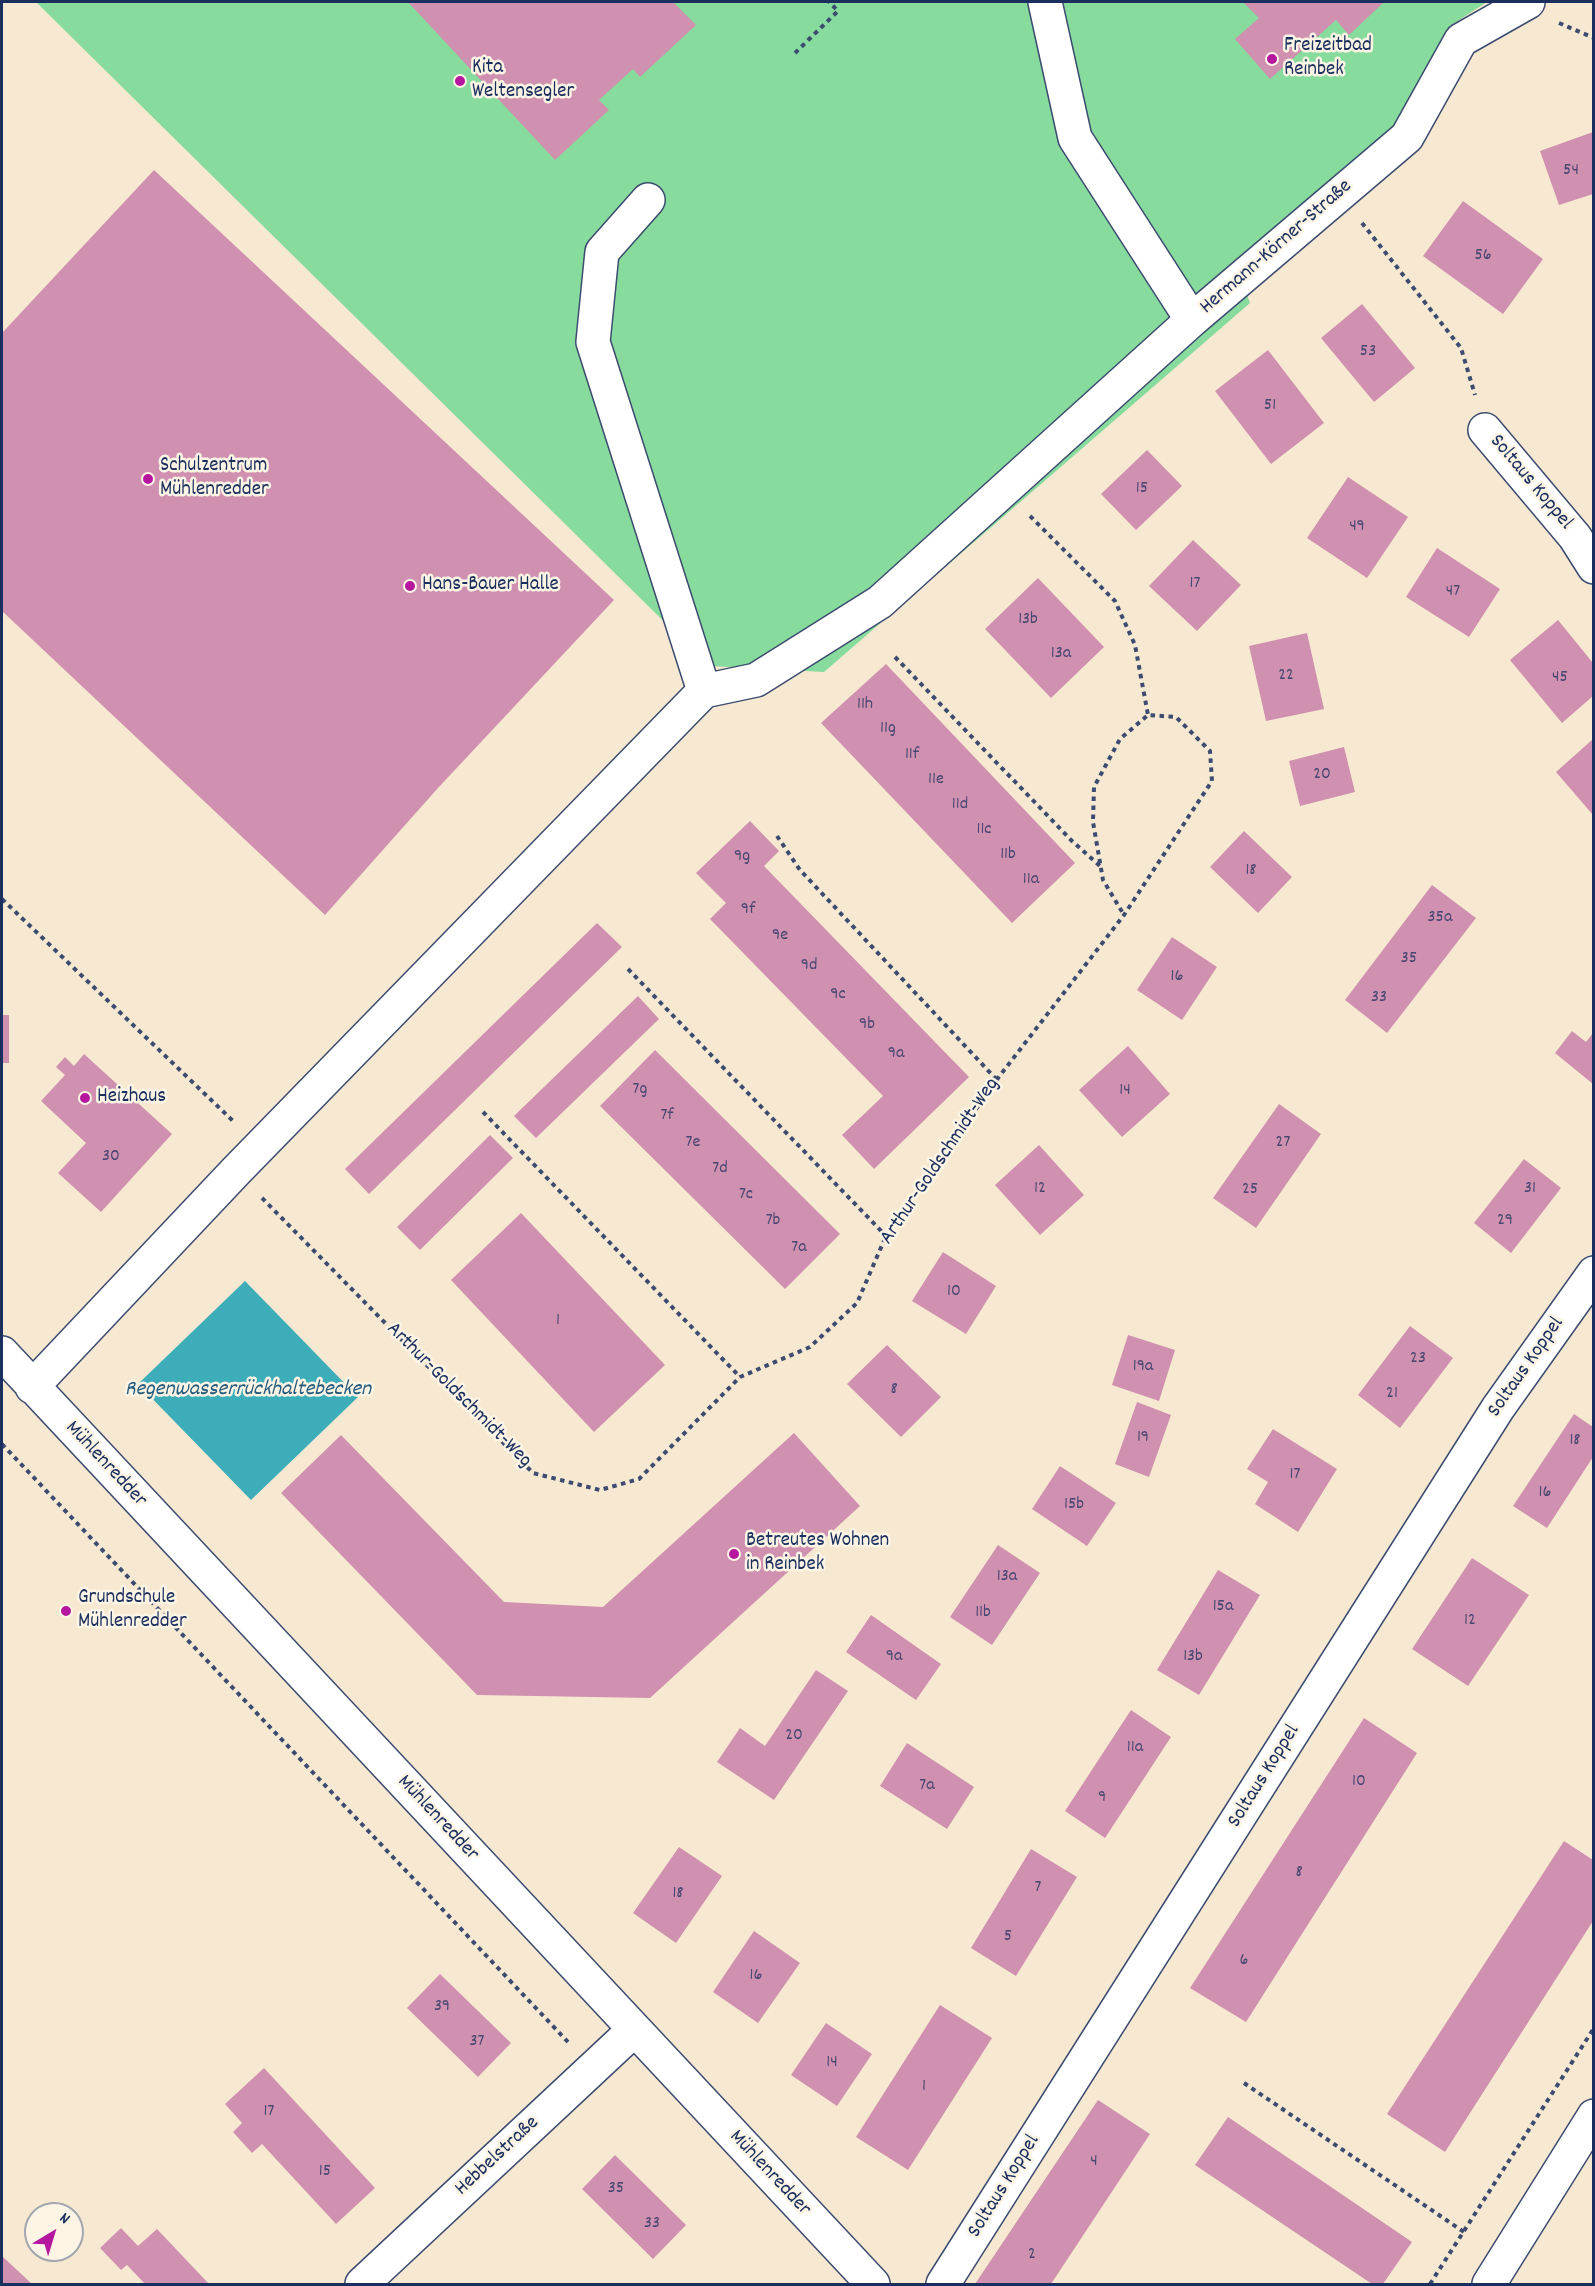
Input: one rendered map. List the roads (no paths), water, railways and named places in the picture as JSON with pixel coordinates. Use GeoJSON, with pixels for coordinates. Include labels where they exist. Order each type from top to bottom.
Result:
{"type":"FeatureCollection","features":[{"type":"Feature","properties":{"kind":"street","name":"Hermann-Körner-Straße"},"geometry":{"type":"LineString","coordinates":[[1045,2],[1075,138],[1192,320],[1407,137],[1461,40],[1528,2]]}},
{"type":"Feature","properties":{"kind":"street"},"geometry":{"type":"LineString","coordinates":[[648,200],[602,252],[593,342],[704,691]]}},
{"type":"Feature","properties":{"kind":"street"},"geometry":{"type":"LineString","coordinates":[[32,1387],[236,1171],[704,691],[756,680],[880,602],[1192,320]]}},
{"type":"Feature","properties":{"kind":"street","name":"Soltaus Koppel"},"geometry":{"type":"LineString","coordinates":[[1485,430],[1575,537],[1593,567]]}},
{"type":"Feature","properties":{"kind":"street","name":"Soltaus Koppel"},"geometry":{"type":"LineString","coordinates":[[943,2284],[1498,1408],[1593,1274]]}},
{"type":"Feature","properties":{"kind":"street","name":"Mühlenredder"},"geometry":{"type":"LineString","coordinates":[[2,1353],[873,2284]]}},
{"type":"Feature","properties":{"kind":"street","name":"Hebbelstraße"},"geometry":{"type":"LineString","coordinates":[[362,2284],[634,2030]]}},
{"type":"Feature","properties":{"kind":"street"},"geometry":{"type":"LineString","coordinates":[[1489,2284],[1593,2116]]}},
{"type":"Feature","properties":{"kind":"water","name":"Regenwasserrückhaltebecken"},"geometry":{"type":"Polygon","coordinates":[[[245,1281],[358,1397],[251,1500],[138,1384],[245,1281]]]}},
{"type":"Feature","properties":{"kind":"place","name":"Freizeitbad Reinbek"},"geometry":{"type":"Point","coordinates":[1272,59]}},
{"type":"Feature","properties":{"kind":"place","name":"Kita Weltensegler"},"geometry":{"type":"Point","coordinates":[460,81]}},
{"type":"Feature","properties":{"kind":"place","name":"Schulzentrum Mühlenredder"},"geometry":{"type":"Point","coordinates":[148,479]}},
{"type":"Feature","properties":{"kind":"place","name":"Hans-Bauer Halle"},"geometry":{"type":"Point","coordinates":[410,586]}},
{"type":"Feature","properties":{"kind":"place","name":"Heizhaus"},"geometry":{"type":"Point","coordinates":[85,1098]}},
{"type":"Feature","properties":{"kind":"place","name":"Betreutes Wohnen in Reinbek"},"geometry":{"type":"Point","coordinates":[734,1554]}},
{"type":"Feature","properties":{"kind":"place","name":"Grundschule Mühlenredder"},"geometry":{"type":"Point","coordinates":[66,1611]}}]}
